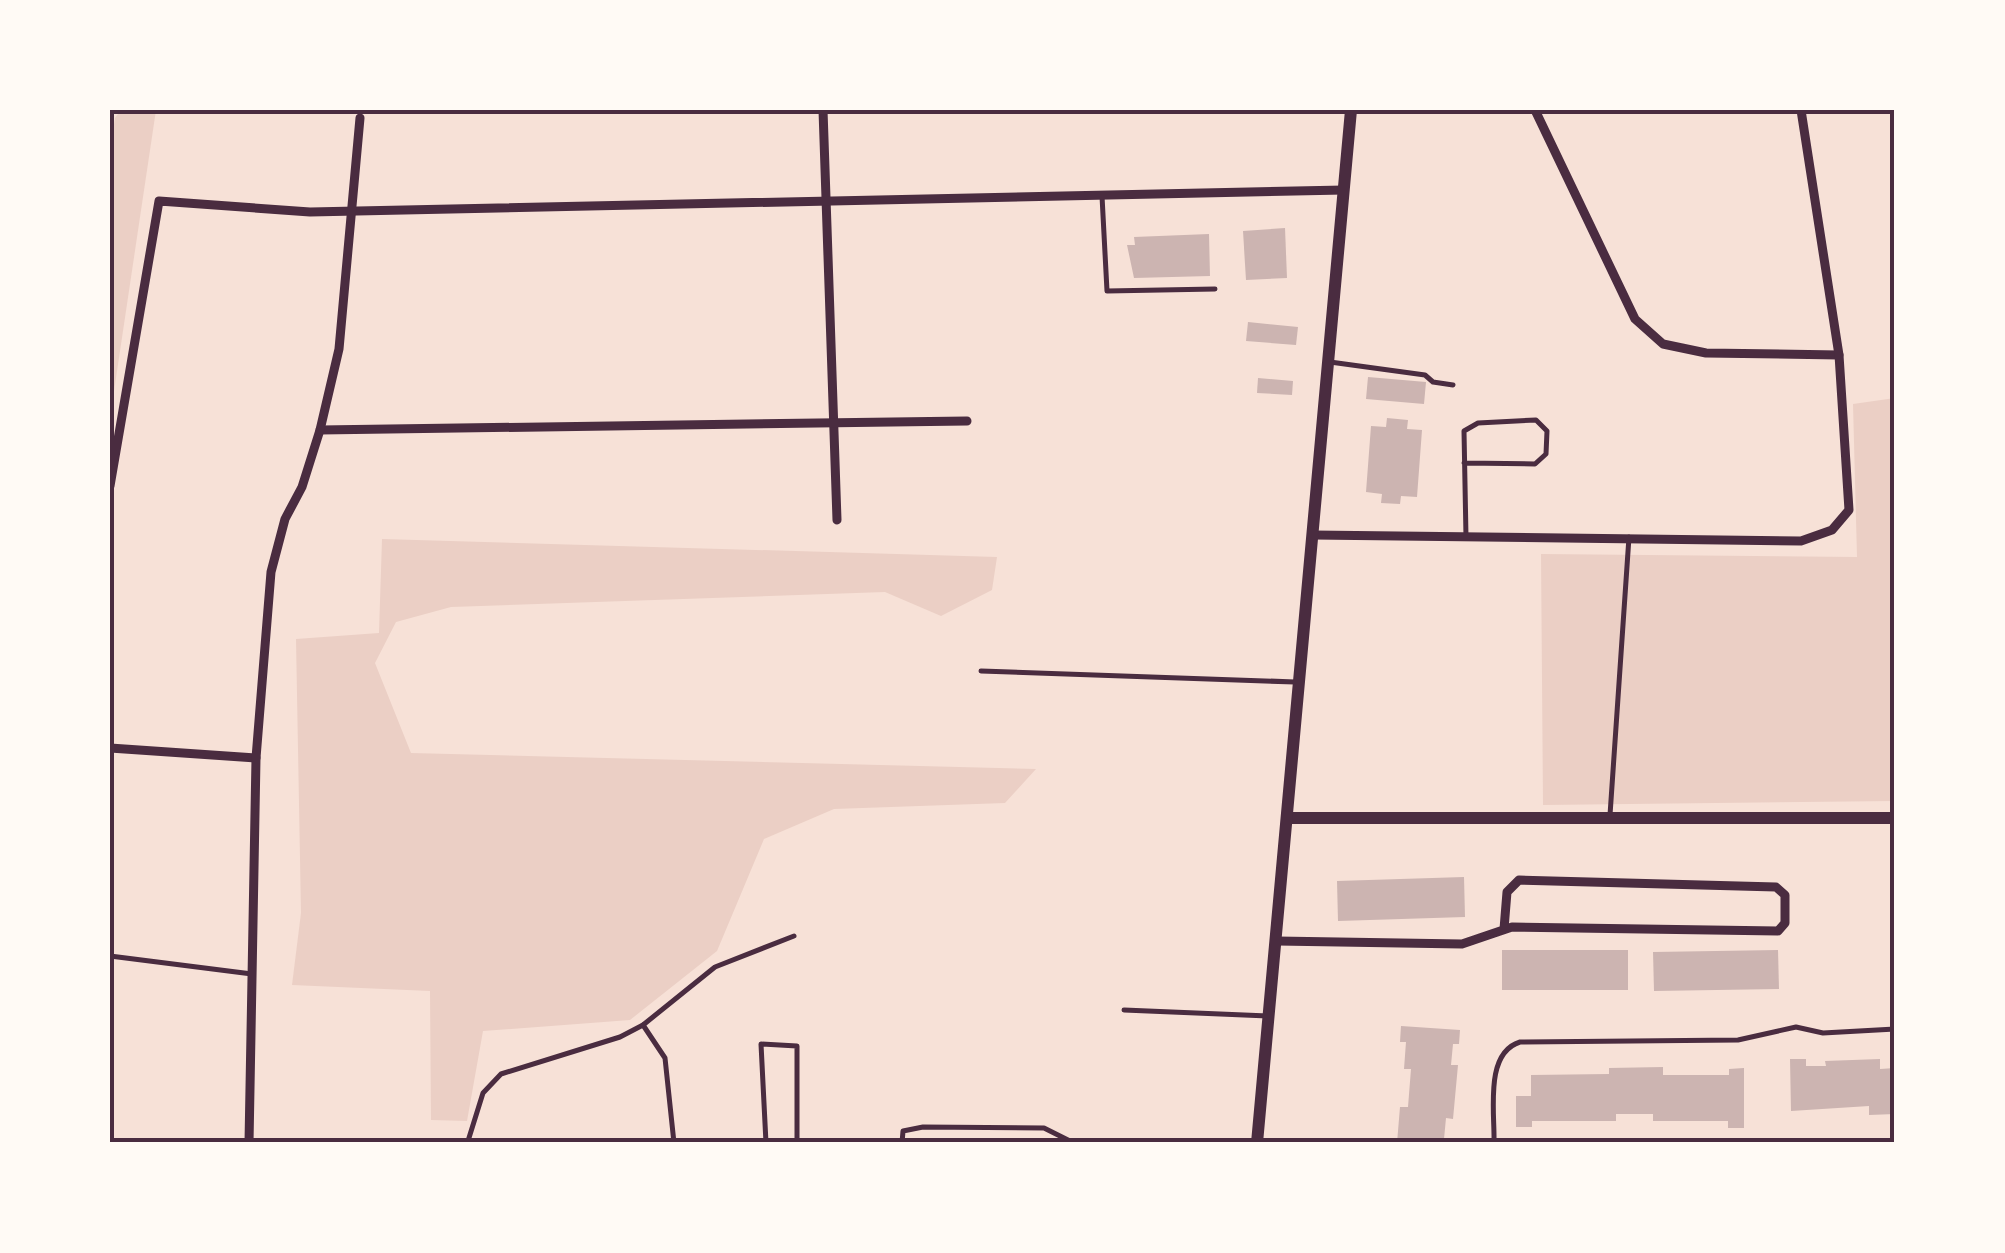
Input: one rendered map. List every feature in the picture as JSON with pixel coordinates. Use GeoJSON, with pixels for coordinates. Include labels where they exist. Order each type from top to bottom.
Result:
{"type":"FeatureCollection","features":[{"type":"Feature","properties":{"kind":"main road"},"geometry":{"type":"LineString","coordinates":[[1257,1143],[1351,110]]}},
{"type":"Feature","properties":{"kind":"main road"},"geometry":{"type":"LineString","coordinates":[[1287,818],[1895,818]]}},
{"type":"Feature","properties":{"kind":"street"},"geometry":{"type":"LineString","coordinates":[[823,110],[837,520]]}},
{"type":"Feature","properties":{"kind":"street"},"geometry":{"type":"LineString","coordinates":[[1534,110],[1635,319],[1662,344],[1706,353],[1839,355]]}},
{"type":"Feature","properties":{"kind":"street"},"geometry":{"type":"LineString","coordinates":[[1313,535],[1802,541],[1832,530],[1849,510],[1839,355],[1801,110]]}},
{"type":"Feature","properties":{"kind":"street"},"geometry":{"type":"LineString","coordinates":[[250,1143],[256,758],[271,572],[285,519],[302,487],[320,430],[339,349],[360,118]]}},
{"type":"Feature","properties":{"kind":"street"},"geometry":{"type":"LineString","coordinates":[[110,486],[160,201],[352,212],[1344,190]]}},
{"type":"Feature","properties":{"kind":"street"},"geometry":{"type":"LineString","coordinates":[[320,430],[831,426],[967,421]]}},
{"type":"Feature","properties":{"kind":"street"},"geometry":{"type":"LineString","coordinates":[[110,748],[256,758]]}},
{"type":"Feature","properties":{"kind":"street"},"geometry":{"type":"LineString","coordinates":[[1277,941],[1462,944],[1504,930],[1778,930],[1785,924],[1785,895],[1776,886],[1519,880],[1507,892],[1504,930]]}},
{"type":"Feature","properties":{"kind":"street"},"geometry":{"type":"LineString","coordinates":[[378,1143],[507,1143]]}},
{"type":"Feature","properties":{"kind":"lane"},"geometry":{"type":"LineString","coordinates":[[1102,196],[1107,291],[1215,289]]}},
{"type":"Feature","properties":{"kind":"lane"},"geometry":{"type":"LineString","coordinates":[[1328,362],[1425,375],[1433,382],[1453,385]]}},
{"type":"Feature","properties":{"kind":"lane"},"geometry":{"type":"LineString","coordinates":[[1464,463],[1535,464],[1546,454],[1546,431],[1536,420],[1478,423],[1464,431],[1464,463],[1466,536]]}},
{"type":"Feature","properties":{"kind":"lane"},"geometry":{"type":"LineString","coordinates":[[1610,818],[1630,536]]}},
{"type":"Feature","properties":{"kind":"lane"},"geometry":{"type":"LineString","coordinates":[[981,670],[1298,682]]}},
{"type":"Feature","properties":{"kind":"lane"},"geometry":{"type":"LineString","coordinates":[[468,1142],[483,1092],[501,1074],[620,1037],[643,1025],[715,966],[794,936]]}},
{"type":"Feature","properties":{"kind":"lane"},"geometry":{"type":"LineString","coordinates":[[110,956],[252,974]]}},
{"type":"Feature","properties":{"kind":"lane"},"geometry":{"type":"LineString","coordinates":[[1124,1010],[1270,1016]]}},
{"type":"Feature","properties":{"kind":"lane"},"geometry":{"type":"LineString","coordinates":[[643,1025],[665,1058],[674,1143]]}},
{"type":"Feature","properties":{"kind":"lane"},"geometry":{"type":"LineString","coordinates":[[1494,1143],[1496,1068],[1502,1052],[1520,1042],[1738,1040],[1796,1027],[1823,1033],[1895,1029]]}},
{"type":"Feature","properties":{"kind":"lane"},"geometry":{"type":"LineString","coordinates":[[766,1143],[761,1044],[797,1046],[797,1143]]}},
{"type":"Feature","properties":{"kind":"lane"},"geometry":{"type":"LineString","coordinates":[[902,1143],[903,1131],[954,1126],[1044,1128],[1074,1143]]}},
{"type":"Feature","properties":{"kind":"shaded area"},"geometry":{"type":"Polygon","coordinates":[[[121,110],[156,110],[110,418],[110,148],[115,118],[121,110]]]}},
{"type":"Feature","properties":{"kind":"shaded area"},"geometry":{"type":"Polygon","coordinates":[[[1895,398],[1895,801],[1543,805],[1541,554],[1857,557],[1853,404],[1895,398]]]}},
{"type":"Feature","properties":{"kind":"shaded area"},"geometry":{"type":"Polygon","coordinates":[[[382,539],[997,557],[992,590],[941,616],[885,592],[451,607],[396,622],[375,663],[411,753],[1036,769],[1005,803],[834,809],[764,839],[717,951],[630,1020],[483,1031],[467,1121],[431,1120],[430,991],[292,985],[301,913],[296,639],[379,633],[382,539]]]}},
{"type":"Feature","properties":{"kind":"building"},"geometry":{"type":"Polygon","coordinates":[[[1285,228],[1287,278],[1246,280],[1243,231],[1285,228]]]}},
{"type":"Feature","properties":{"kind":"building"},"geometry":{"type":"Polygon","coordinates":[[[1209,234],[1210,276],[1134,278],[1127,245],[1135,245],[1134,237],[1209,234]]]}},
{"type":"Feature","properties":{"kind":"building"},"geometry":{"type":"Polygon","coordinates":[[[1248,322],[1298,327],[1296,345],[1246,341],[1248,322]]]}},
{"type":"Feature","properties":{"kind":"building"},"geometry":{"type":"Polygon","coordinates":[[[1368,377],[1426,382],[1424,404],[1366,399],[1368,377]]]}},
{"type":"Feature","properties":{"kind":"building"},"geometry":{"type":"Polygon","coordinates":[[[1258,378],[1293,381],[1292,395],[1257,393],[1258,378]]]}},
{"type":"Feature","properties":{"kind":"building"},"geometry":{"type":"Polygon","coordinates":[[[1387,418],[1408,420],[1407,429],[1422,430],[1417,497],[1401,496],[1400,504],[1381,503],[1382,494],[1366,492],[1371,426],[1386,427],[1387,418]]]}},
{"type":"Feature","properties":{"kind":"building"},"geometry":{"type":"Polygon","coordinates":[[[1464,877],[1465,917],[1338,921],[1337,881],[1464,877]]]}},
{"type":"Feature","properties":{"kind":"building"},"geometry":{"type":"Polygon","coordinates":[[[1502,950],[1628,950],[1628,990],[1502,990],[1502,950]]]}},
{"type":"Feature","properties":{"kind":"building"},"geometry":{"type":"Polygon","coordinates":[[[1778,950],[1779,989],[1654,991],[1653,952],[1778,950]]]}},
{"type":"Feature","properties":{"kind":"building"},"geometry":{"type":"Polygon","coordinates":[[[1401,1026],[1460,1030],[1459,1044],[1453,1044],[1451,1065],[1458,1065],[1453,1119],[1446,1118],[1444,1139],[1450,1143],[1397,1143],[1400,1107],[1408,1107],[1411,1069],[1404,1069],[1406,1042],[1400,1042],[1401,1026]]]}},
{"type":"Feature","properties":{"kind":"building"},"geometry":{"type":"Polygon","coordinates":[[[1790,1059],[1806,1059],[1806,1066],[1826,1066],[1825,1061],[1880,1059],[1880,1069],[1895,1068],[1895,1114],[1869,1115],[1869,1106],[1791,1111],[1790,1059]]]}},
{"type":"Feature","properties":{"kind":"building"},"geometry":{"type":"Polygon","coordinates":[[[1663,1067],[1663,1075],[1729,1075],[1729,1069],[1744,1068],[1744,1128],[1728,1128],[1728,1121],[1653,1121],[1653,1114],[1616,1114],[1616,1121],[1532,1121],[1532,1127],[1516,1127],[1516,1096],[1531,1096],[1531,1075],[1609,1074],[1609,1068],[1663,1067]]]}}]}
